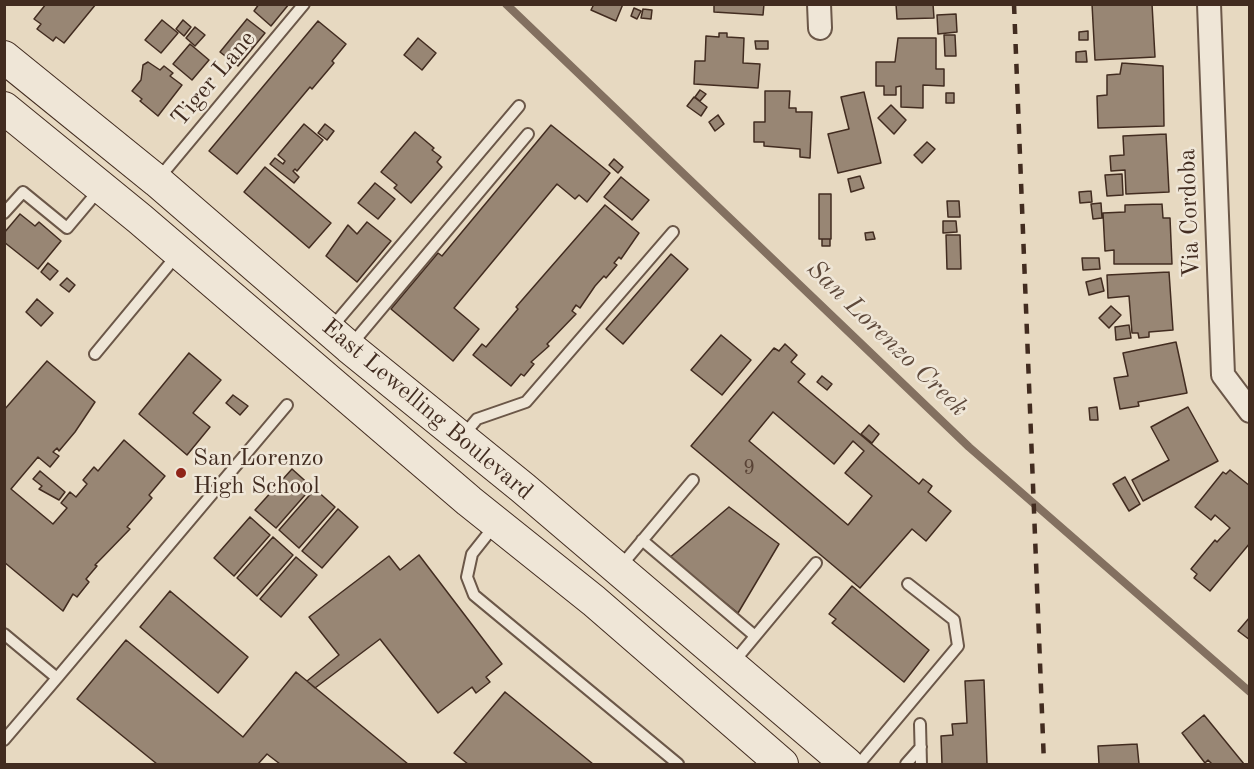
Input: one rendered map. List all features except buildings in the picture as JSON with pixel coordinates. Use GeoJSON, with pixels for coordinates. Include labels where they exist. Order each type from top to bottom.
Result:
{"type":"FeatureCollection","features":[{"type":"Feature","properties":{"kind":"main road","name":"East Lewelling Boulevard"},"geometry":{"type":"LineString","coordinates":[[4,57],[156,181],[459,439],[523,488],[848,765]]}},
{"type":"Feature","properties":{"kind":"main road","name":"East Lewelling Boulevard"},"geometry":{"type":"LineString","coordinates":[[4,108],[594,601],[782,765]]}},
{"type":"Feature","properties":{"kind":"main road"},"geometry":{"type":"LineString","coordinates":[[497,522],[523,488]]}},
{"type":"Feature","properties":{"kind":"street"},"geometry":{"type":"LineString","coordinates":[[819,4],[820,28]]}},
{"type":"Feature","properties":{"kind":"street","name":"Via Cordoba"},"geometry":{"type":"LineString","coordinates":[[1209,4],[1223,375],[1250,411]]}},
{"type":"Feature","properties":{"kind":"lane","name":"Tiger Lane"},"geometry":{"type":"LineString","coordinates":[[156,181],[304,4]]}},
{"type":"Feature","properties":{"kind":"lane"},"geometry":{"type":"LineString","coordinates":[[340,338],[519,106]]}},
{"type":"Feature","properties":{"kind":"lane"},"geometry":{"type":"LineString","coordinates":[[340,338],[528,134]]}},
{"type":"Feature","properties":{"kind":"lane"},"geometry":{"type":"LineString","coordinates":[[4,213],[22,192],[67,228],[101,188]]}},
{"type":"Feature","properties":{"kind":"lane"},"geometry":{"type":"LineString","coordinates":[[459,439],[477,419],[526,402],[673,232]]}},
{"type":"Feature","properties":{"kind":"lane"},"geometry":{"type":"LineString","coordinates":[[95,354],[179,253]]}},
{"type":"Feature","properties":{"kind":"lane"},"geometry":{"type":"LineString","coordinates":[[4,740],[286,405]]}},
{"type":"Feature","properties":{"kind":"lane"},"geometry":{"type":"LineString","coordinates":[[618,569],[693,480]]}},
{"type":"Feature","properties":{"kind":"lane"},"geometry":{"type":"LineString","coordinates":[[497,522],[472,554],[467,577],[474,595],[678,765]]}},
{"type":"Feature","properties":{"kind":"lane"},"geometry":{"type":"LineString","coordinates":[[642,540],[755,636]]}},
{"type":"Feature","properties":{"kind":"lane"},"geometry":{"type":"LineString","coordinates":[[730,666],[816,563]]}},
{"type":"Feature","properties":{"kind":"lane"},"geometry":{"type":"LineString","coordinates":[[859,765],[958,646],[954,620],[908,584]]}},
{"type":"Feature","properties":{"kind":"lane"},"geometry":{"type":"LineString","coordinates":[[4,634],[57,678]]}},
{"type":"Feature","properties":{"kind":"lane"},"geometry":{"type":"LineString","coordinates":[[921,723],[921,765]]}},
{"type":"Feature","properties":{"kind":"lane"},"geometry":{"type":"LineString","coordinates":[[906,765],[921,747]]}},
{"type":"Feature","properties":{"kind":"waterway","name":"San Lorenzo Creek"},"geometry":{"type":"LineString","coordinates":[[506,4],[969,447],[1250,692]]}},
{"type":"Feature","properties":{"kind":"railway"},"geometry":{"type":"LineString","coordinates":[[1014,4],[1044,764]]}},
{"type":"Feature","properties":{"kind":"place","name":"San Lorenzo High School"},"geometry":{"type":"Point","coordinates":[181,473]}}]}
